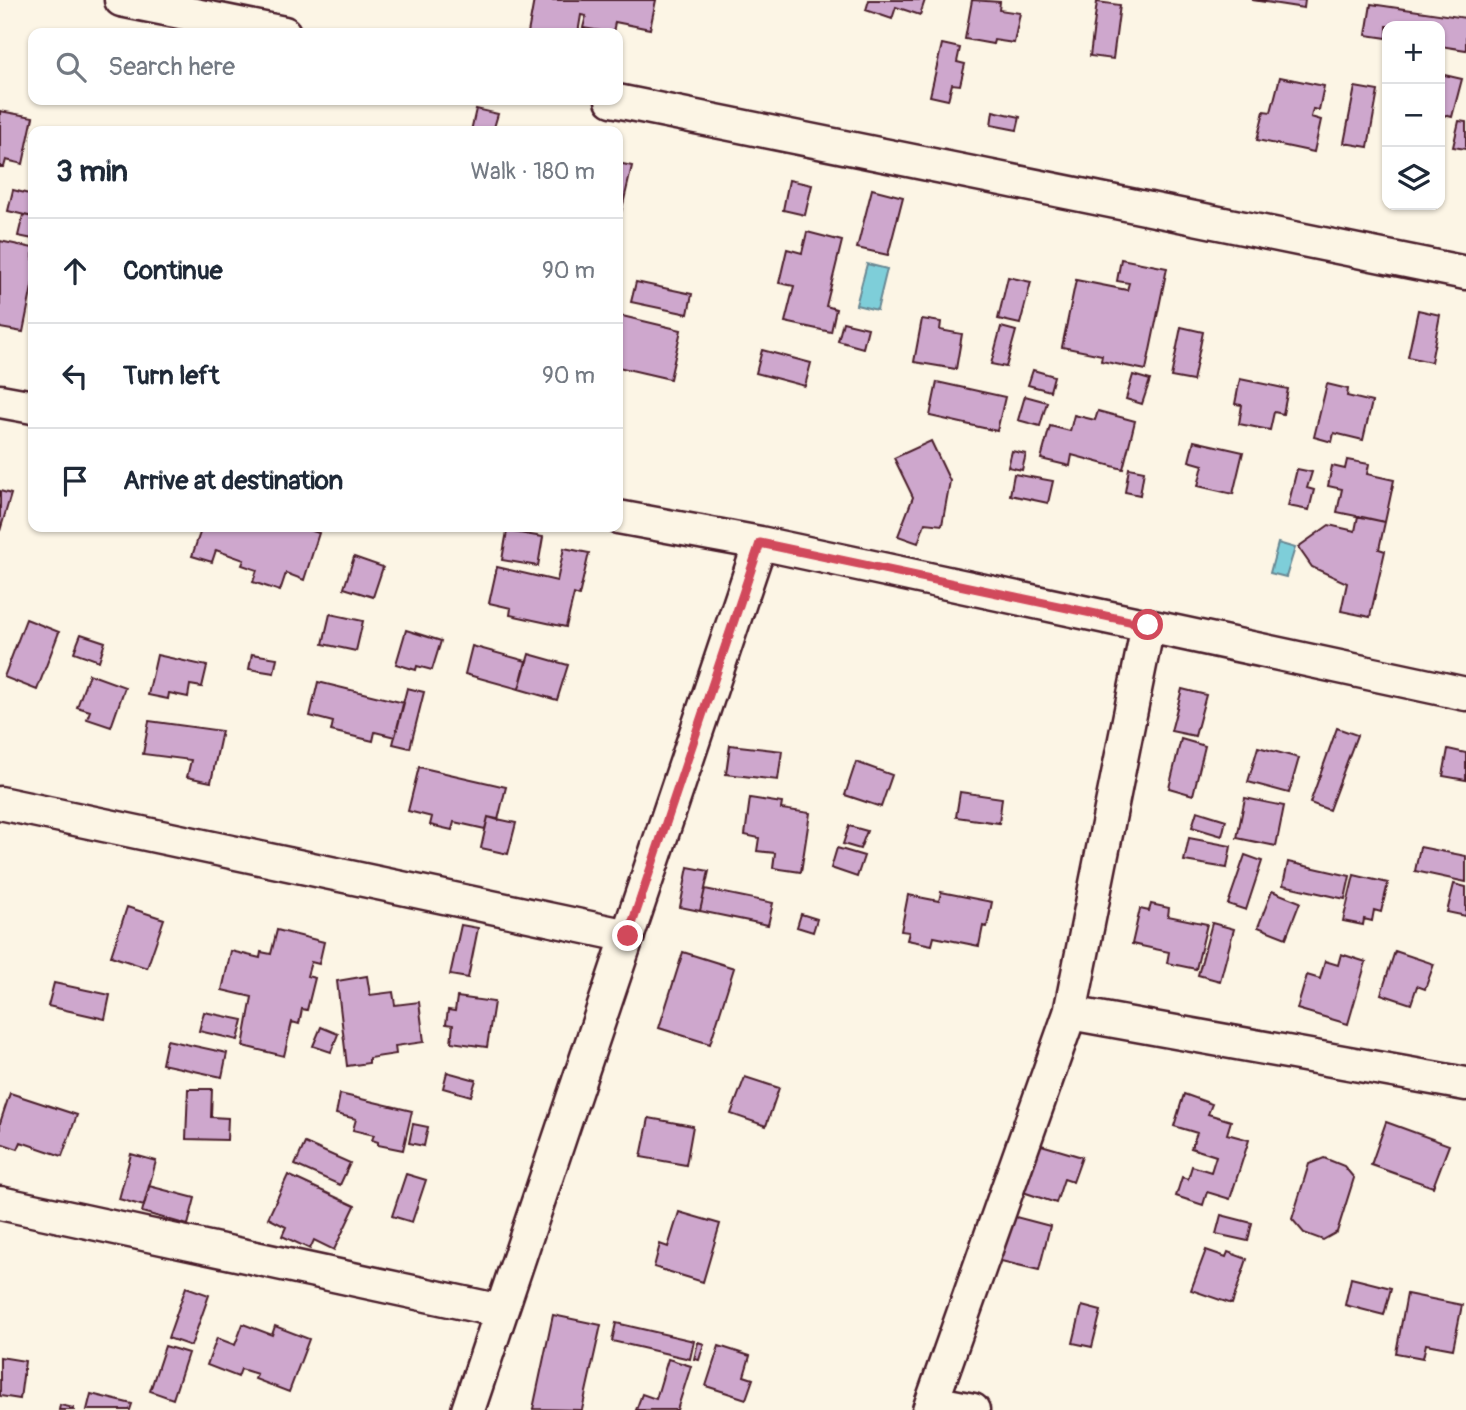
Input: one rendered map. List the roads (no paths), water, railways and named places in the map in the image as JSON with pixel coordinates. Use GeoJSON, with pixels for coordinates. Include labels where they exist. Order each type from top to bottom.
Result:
{"type":"FeatureCollection","features":[{"type":"Feature","properties":{"kind":"street"},"geometry":{"type":"LineString","coordinates":[[121,0],[260,28]]}},
{"type":"Feature","properties":{"kind":"street"},"geometry":{"type":"LineString","coordinates":[[623,102],[1466,273]]}},
{"type":"Feature","properties":{"kind":"street"},"geometry":{"type":"LineString","coordinates":[[0,401],[28,406]]}},
{"type":"Feature","properties":{"kind":"street"},"geometry":{"type":"LineString","coordinates":[[623,517],[760,543],[1466,694]]}},
{"type":"Feature","properties":{"kind":"street"},"geometry":{"type":"LineString","coordinates":[[468,1410],[760,543]]}},
{"type":"Feature","properties":{"kind":"street"},"geometry":{"type":"LineString","coordinates":[[973,1410],[930,1406],[1070,1013],[1148,625]]}},
{"type":"Feature","properties":{"kind":"street"},"geometry":{"type":"LineString","coordinates":[[0,803],[628,936]]}},
{"type":"Feature","properties":{"kind":"street"},"geometry":{"type":"LineString","coordinates":[[1070,1013],[1466,1084]]}},
{"type":"Feature","properties":{"kind":"street"},"geometry":{"type":"LineString","coordinates":[[0,1203],[501,1311]]}},
{"type":"Feature","properties":{"kind":"water"},"geometry":{"type":"Polygon","coordinates":[[[867,264],[887,269],[877,310],[856,305],[867,264]]]}},
{"type":"Feature","properties":{"kind":"water"},"geometry":{"type":"Polygon","coordinates":[[[1278,543],[1295,548],[1286,577],[1270,573],[1278,543]]]}}]}
